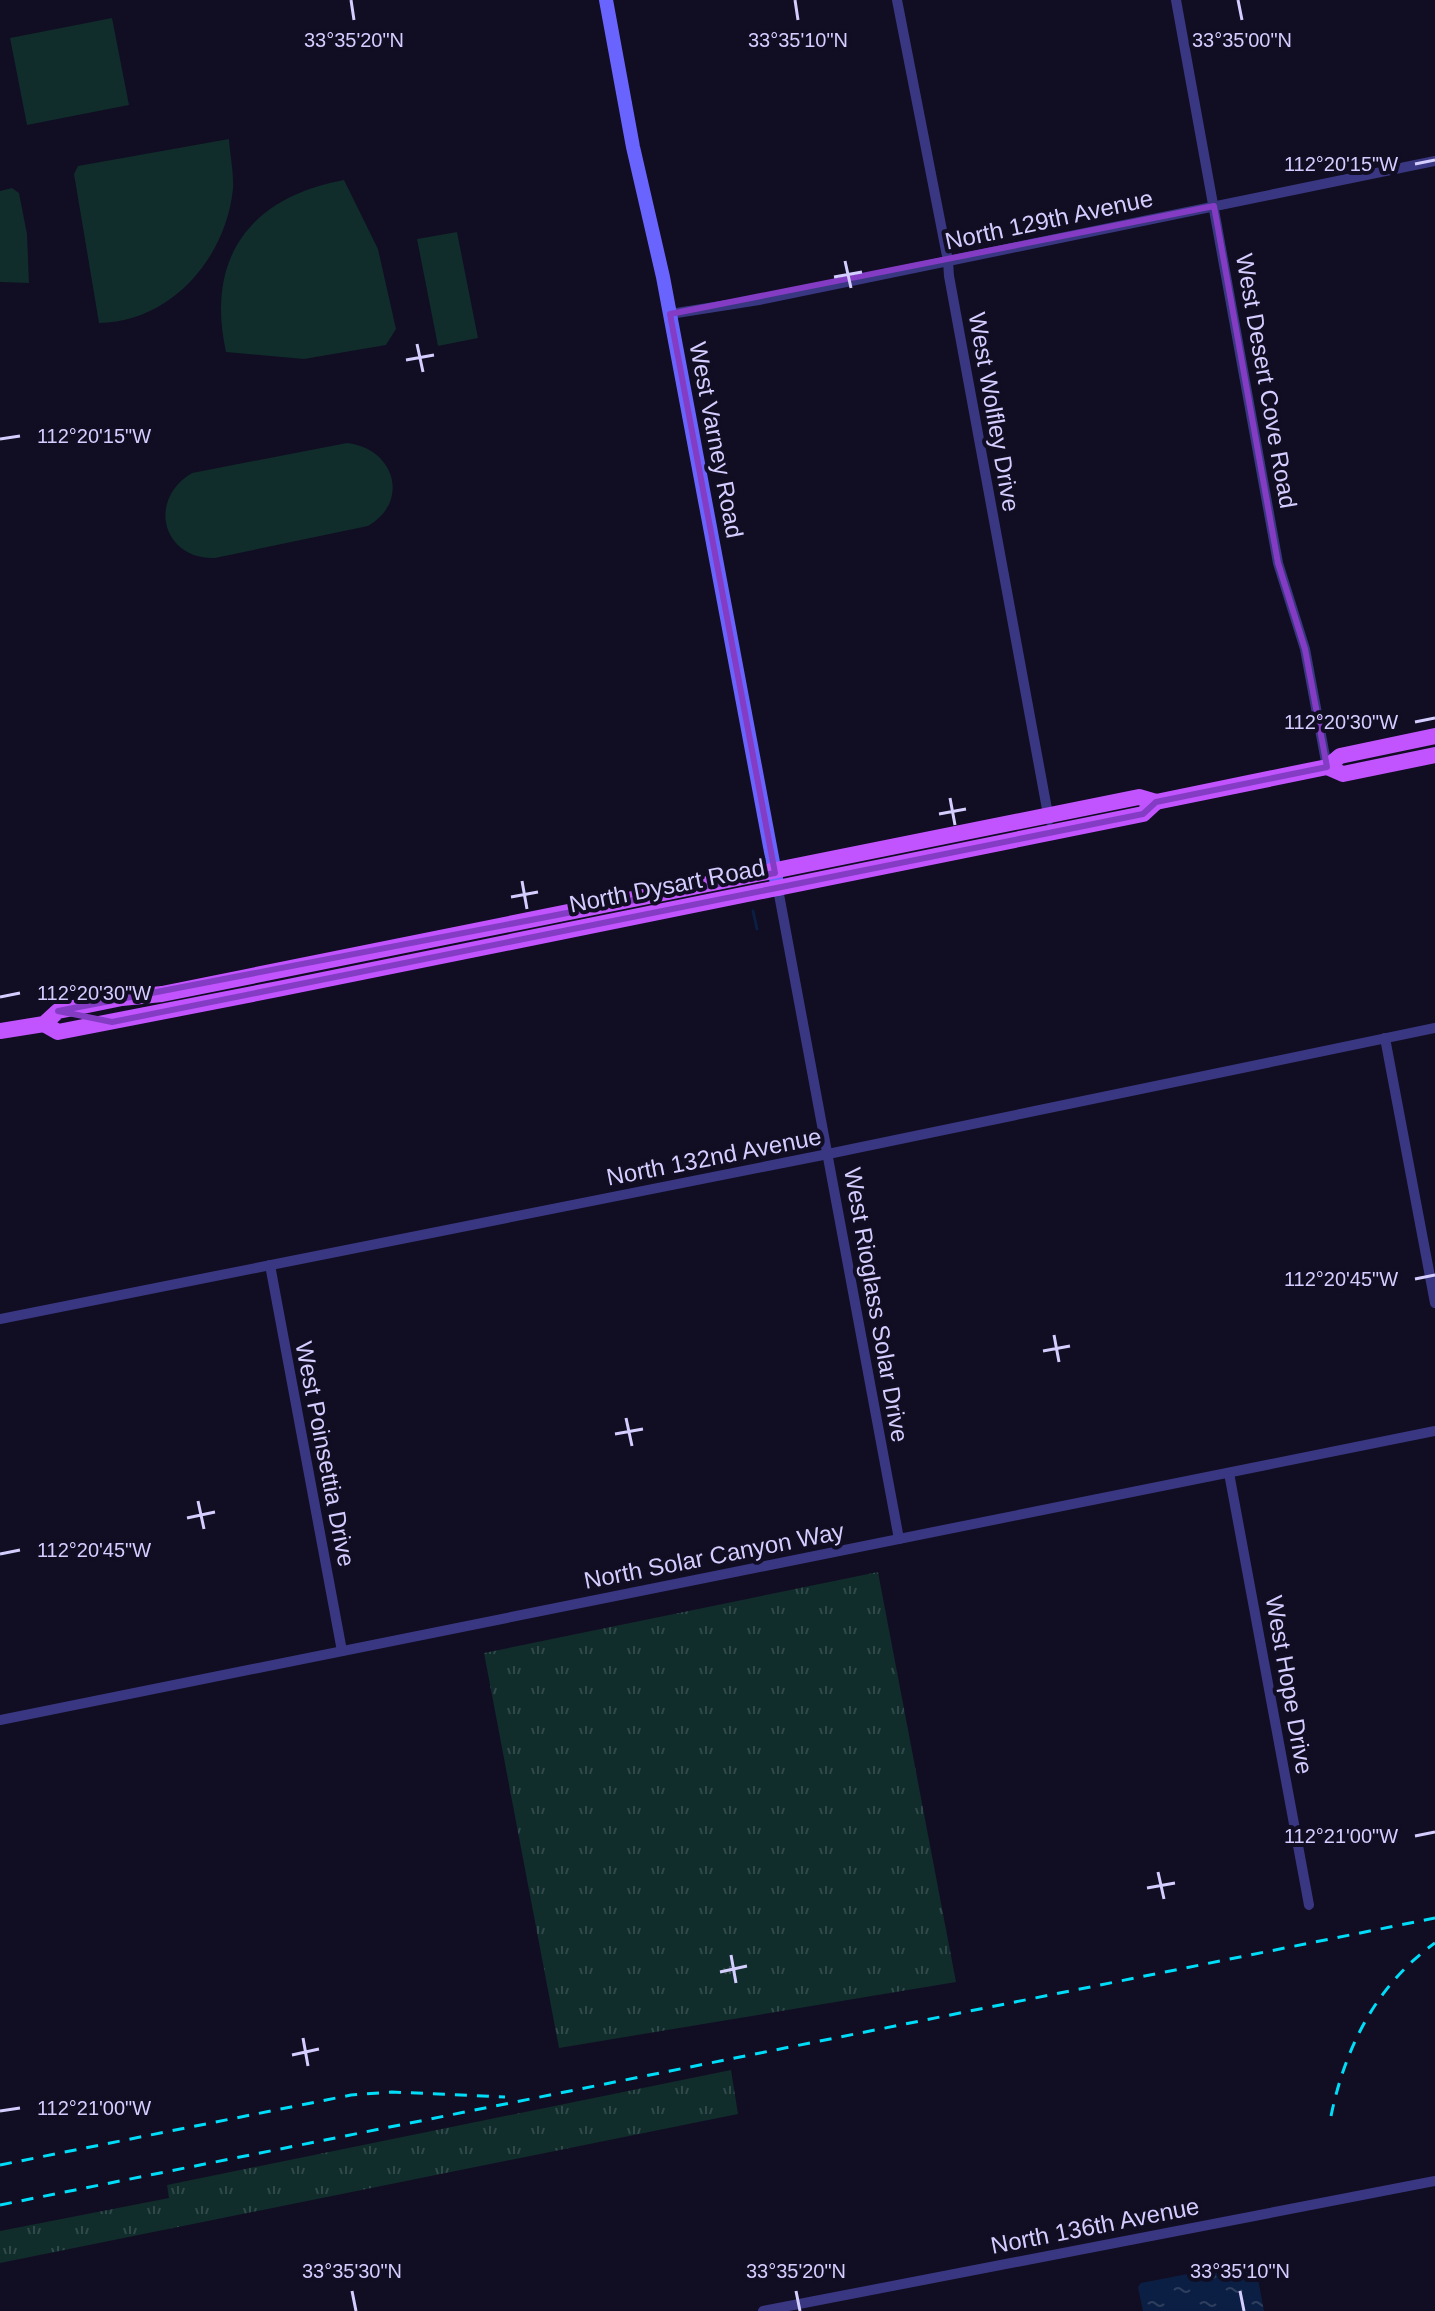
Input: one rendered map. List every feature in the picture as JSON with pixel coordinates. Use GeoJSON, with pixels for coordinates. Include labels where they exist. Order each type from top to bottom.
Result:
{"type":"FeatureCollection","features":[{"type":"Feature","properties":{"kind":"main road","name":"North Dysart Road"},"geometry":{"type":"LineString","coordinates":[[0,1031],[44,1024],[58,1032],[112,1022],[1050,824],[1143,814],[1156,802],[1327,767],[1340,756],[1435,736]]}},
{"type":"Feature","properties":{"kind":"main road","name":"North Dysart Road"},"geometry":{"type":"LineString","coordinates":[[1327,767],[1343,774],[1435,755]]}},
{"type":"Feature","properties":{"kind":"main road","name":"North Dysart Road"},"geometry":{"type":"LineString","coordinates":[[58,1011],[776,881]]}},
{"type":"Feature","properties":{"kind":"main road"},"geometry":{"type":"LineString","coordinates":[[44,1024],[58,1011],[78,1019],[98,1016],[112,1022]]}},
{"type":"Feature","properties":{"kind":"street","name":"West Varney Road"},"geometry":{"type":"LineString","coordinates":[[606,0],[633,147],[670,314],[776,881]]}},
{"type":"Feature","properties":{"kind":"street","name":"West Wolfley Drive"},"geometry":{"type":"LineString","coordinates":[[897,0],[948,261],[1050,824]]}},
{"type":"Feature","properties":{"kind":"street","name":"West Desert Cove Road"},"geometry":{"type":"LineString","coordinates":[[1176,0],[1278,563],[1305,649],[1327,767]]}},
{"type":"Feature","properties":{"kind":"street","name":"North 129th Avenue"},"geometry":{"type":"LineString","coordinates":[[670,314],[759,300],[1435,161]]}},
{"type":"Feature","properties":{"kind":"street","name":"West Rioglass Solar Drive"},"geometry":{"type":"LineString","coordinates":[[776,881],[899,1539]]}},
{"type":"Feature","properties":{"kind":"street","name":"North 132nd Avenue"},"geometry":{"type":"LineString","coordinates":[[0,1319],[828,1154],[1435,1028]]}},
{"type":"Feature","properties":{"kind":"street"},"geometry":{"type":"LineString","coordinates":[[1385,1038],[1435,1303]]}},
{"type":"Feature","properties":{"kind":"street","name":"West Poinsettia Drive"},"geometry":{"type":"LineString","coordinates":[[270,1265],[342,1651]]}},
{"type":"Feature","properties":{"kind":"street","name":"North Solar Canyon Way"},"geometry":{"type":"LineString","coordinates":[[0,1720],[1435,1431]]}},
{"type":"Feature","properties":{"kind":"street","name":"West Hope Drive"},"geometry":{"type":"LineString","coordinates":[[1229,1473],[1309,1905]]}},
{"type":"Feature","properties":{"kind":"street","name":"North 136th Avenue"},"geometry":{"type":"LineString","coordinates":[[763,2311],[1435,2181]]}},
{"type":"Feature","properties":{"kind":"highlighted area"},"geometry":{"type":"Polygon","coordinates":[[[1214,206],[1278,563],[1305,649],[1327,767],[1156,802],[1143,814],[112,1022],[58,1011],[775,873],[670,314],[1214,206]]]}},
{"type":"Feature","properties":{"kind":"green space"},"geometry":{"type":"Polygon","coordinates":[[[112,18],[129,105],[27,125],[10,38],[112,18]]]}},
{"type":"Feature","properties":{"kind":"green space"},"geometry":{"type":"Polygon","coordinates":[[[229,139],[233,189],[228,215],[207,261],[190,282],[149,311],[125,320],[99,323],[74,174],[78,166],[229,139]]]}},
{"type":"Feature","properties":{"kind":"green space"},"geometry":{"type":"Polygon","coordinates":[[[344,180],[378,249],[396,329],[386,345],[304,359],[226,352],[221,318],[222,287],[230,260],[242,237],[260,217],[283,201],[311,188],[344,180]]]}},
{"type":"Feature","properties":{"kind":"green space"},"geometry":{"type":"Polygon","coordinates":[[[12,188],[19,193],[27,234],[29,283],[0,282],[0,191],[12,188]]]}},
{"type":"Feature","properties":{"kind":"green space"},"geometry":{"type":"Polygon","coordinates":[[[457,232],[478,338],[438,346],[417,239],[457,232]]]}},
{"type":"Feature","properties":{"kind":"green space"},"geometry":{"type":"Polygon","coordinates":[[[347,443],[363,447],[376,455],[386,465],[391,477],[393,490],[389,503],[368,526],[215,558],[197,556],[173,539],[167,526],[169,498],[178,484],[192,473],[347,443]]]}},
{"type":"Feature","properties":{"kind":"green space"},"geometry":{"type":"Polygon","coordinates":[[[878,1572],[956,1982],[559,2048],[484,1653],[878,1572]]]}},
{"type":"Feature","properties":{"kind":"green space"},"geometry":{"type":"Polygon","coordinates":[[[731,2070],[738,2114],[0,2263],[0,2231],[169,2198],[167,2185],[731,2070]]]}},
{"type":"Feature","properties":{"kind":"water"},"geometry":{"type":"Polygon","coordinates":[[[1255,2263],[1264,2311],[1143,2311],[1138,2287],[1141,2283],[1255,2263]]]}},
{"type":"Feature","properties":{"kind":"waterway"},"geometry":{"type":"LineString","coordinates":[[753,911],[757,929]]}},
{"type":"Feature","properties":{"kind":"railway"},"geometry":{"type":"LineString","coordinates":[[0,2205],[1435,1918]]}},
{"type":"Feature","properties":{"kind":"railway"},"geometry":{"type":"LineString","coordinates":[[1331,2116],[1345,2066],[1366,2020],[1396,1978],[1435,1943]]}},
{"type":"Feature","properties":{"kind":"railway"},"geometry":{"type":"LineString","coordinates":[[0,2165],[351,2095],[392,2092],[505,2097]]}}]}
